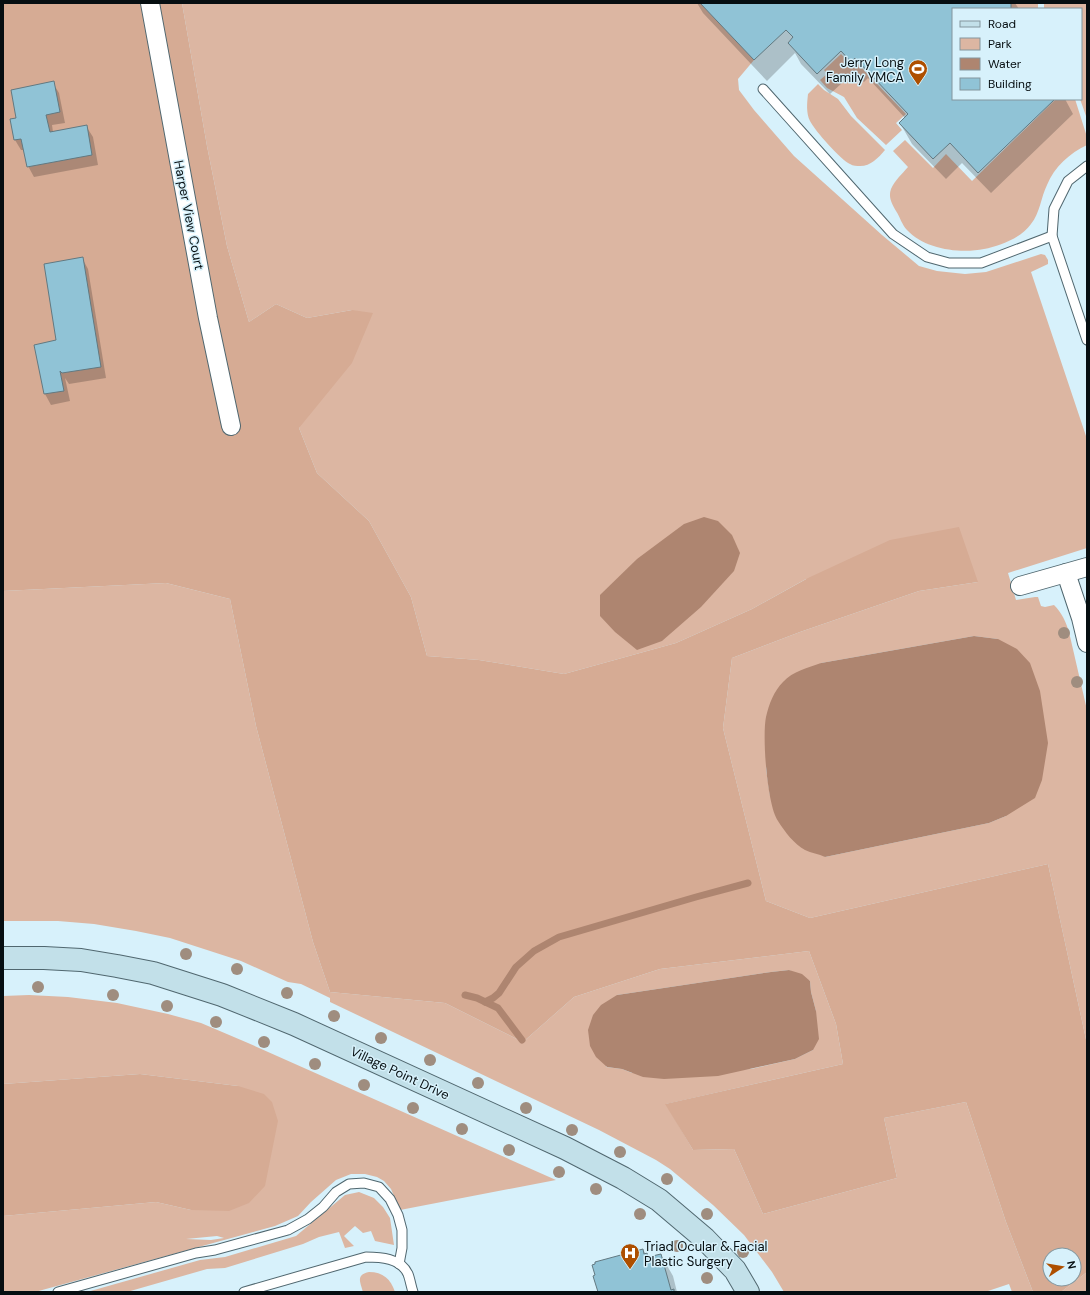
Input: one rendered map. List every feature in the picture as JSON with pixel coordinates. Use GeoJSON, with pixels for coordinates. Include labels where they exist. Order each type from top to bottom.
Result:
{"type":"FeatureCollection","features":[{"type":"Feature","properties":{"kind":"street","name":"Harper View Court"},"geometry":{"type":"LineString","coordinates":[[150,3],[208,318],[231,426]]}},
{"type":"Feature","properties":{"kind":"street"},"geometry":{"type":"LineString","coordinates":[[1020,586],[1087,567]]}},
{"type":"Feature","properties":{"kind":"street"},"geometry":{"type":"LineString","coordinates":[[1066,573],[1081,618],[1087,643]]}},
{"type":"Feature","properties":{"kind":"street","name":"Village Point Drive"},"geometry":{"type":"LineString","coordinates":[[3,958],[81,960],[153,973],[222,994],[294,1024],[565,1148],[623,1178],[659,1200],[705,1238],[735,1270],[748,1292]]}},
{"type":"Feature","properties":{"kind":"lane"},"geometry":{"type":"LineString","coordinates":[[763,89],[893,234],[927,257],[949,263],[981,263],[1052,236]]}},
{"type":"Feature","properties":{"kind":"lane"},"geometry":{"type":"LineString","coordinates":[[1087,166],[1068,182],[1054,209],[1052,236],[1087,340]]}},
{"type":"Feature","properties":{"kind":"lane"},"geometry":{"type":"LineString","coordinates":[[58,1292],[196,1253],[215,1250],[288,1230],[308,1219],[336,1192],[349,1184],[364,1182],[379,1187],[390,1199],[398,1215],[402,1230],[402,1248],[399,1264]]}},
{"type":"Feature","properties":{"kind":"lane"},"geometry":{"type":"LineString","coordinates":[[244,1292],[366,1257],[384,1257],[399,1264],[407,1272],[413,1292]]}},
{"type":"Feature","properties":{"kind":"green space"},"geometry":{"type":"Polygon","coordinates":[[[182,3],[700,3],[754,60],[738,79],[739,90],[754,110],[794,156],[919,266],[937,271],[965,274],[986,272],[1041,254],[1045,255],[1048,260],[1048,264],[1031,272],[1087,439],[1087,548],[1008,573],[1016,600],[1038,597],[1041,606],[1045,607],[1054,605],[1061,614],[1069,632],[1087,710],[1087,1044],[1048,864],[810,918],[766,901],[723,728],[732,658],[800,632],[919,591],[978,582],[806,579],[752,609],[676,643],[564,674],[479,660],[427,656],[411,597],[369,521],[317,473],[299,428],[352,310],[307,318],[276,304],[249,322],[227,246],[207,146],[182,3]],[[974,636],[821,663],[766,718],[766,769],[770,796],[825,857],[989,823],[1006,816],[998,639],[974,636]]]}},
{"type":"Feature","properties":{"kind":"green space"},"geometry":{"type":"Polygon","coordinates":[[[1011,3],[1038,3],[1038,8],[1011,8],[1011,3]]]}},
{"type":"Feature","properties":{"kind":"green space"},"geometry":{"type":"Polygon","coordinates":[[[1044,3],[1087,3],[1086,116],[1080,100],[1082,100],[1082,8],[1044,8],[1044,3]]]}},
{"type":"Feature","properties":{"kind":"green space"},"geometry":{"type":"Polygon","coordinates":[[[841,54],[851,64],[855,61],[906,114],[896,123],[902,130],[886,145],[857,118],[844,97],[827,88],[820,80],[827,74],[824,70],[841,54]]]}},
{"type":"Feature","properties":{"kind":"green space"},"geometry":{"type":"Polygon","coordinates":[[[818,84],[838,99],[851,116],[885,150],[874,161],[864,166],[855,166],[850,164],[822,138],[813,126],[807,111],[808,94],[818,84]]]}},
{"type":"Feature","properties":{"kind":"green space"},"geometry":{"type":"Polygon","coordinates":[[[1055,100],[1075,100],[1087,137],[1087,145],[1069,156],[1054,172],[1045,190],[1034,220],[1027,229],[1010,241],[997,246],[964,251],[943,248],[923,242],[905,228],[892,203],[890,195],[894,183],[908,167],[893,151],[905,140],[933,168],[946,154],[972,181],[1055,100]]]}},
{"type":"Feature","properties":{"kind":"green space"},"geometry":{"type":"Polygon","coordinates":[[[166,583],[230,599],[256,726],[313,942],[330,992],[445,1003],[523,1042],[574,997],[660,969],[809,951],[836,1024],[843,1064],[666,1104],[693,1150],[734,1149],[763,1214],[897,1178],[884,1118],[966,1102],[1006,1222],[1033,1292],[1012,1292],[1009,1284],[985,1292],[784,1292],[772,1272],[744,1235],[713,1205],[670,1169],[656,1160],[599,1130],[330,1002],[330,998],[301,984],[288,982],[241,961],[170,938],[94,924],[58,921],[3,921],[3,591],[166,583]],[[789,970],[617,995],[606,1067],[622,1069],[632,1073],[751,1069],[795,1059],[813,1050],[816,1011],[810,981],[789,970]]]}},
{"type":"Feature","properties":{"kind":"green space"},"geometry":{"type":"Polygon","coordinates":[[[29,995],[68,997],[117,1003],[201,1023],[556,1180],[400,1210],[391,1189],[384,1181],[377,1177],[365,1174],[351,1174],[336,1180],[311,1202],[298,1216],[275,1226],[35,1292],[3,1292],[3,1216],[156,1202],[191,1210],[238,1086],[140,1074],[3,1084],[3,996],[29,995]],[[217,1236],[186,1239],[211,1240],[224,1238],[217,1236]]]}},
{"type":"Feature","properties":{"kind":"green space"},"geometry":{"type":"Polygon","coordinates":[[[359,1192],[374,1198],[383,1207],[390,1218],[394,1245],[375,1241],[371,1231],[363,1233],[355,1226],[344,1236],[354,1246],[345,1248],[339,1232],[319,1237],[303,1244],[225,1268],[207,1269],[127,1292],[87,1292],[200,1260],[225,1257],[296,1236],[345,1195],[359,1192]]]}},
{"type":"Feature","properties":{"kind":"green space"},"geometry":{"type":"Polygon","coordinates":[[[369,1272],[378,1273],[386,1277],[391,1283],[395,1292],[363,1292],[360,1279],[362,1275],[369,1272]]]}},
{"type":"Feature","properties":{"kind":"green space"},"geometry":{"type":"Polygon","coordinates":[[[1087,1272],[1087,1292],[1061,1292],[1068,1287],[1082,1287],[1082,1276],[1087,1272]]]}},
{"type":"Feature","properties":{"kind":"shaded area"},"geometry":{"type":"Polygon","coordinates":[[[3,3],[182,3],[207,146],[227,246],[249,322],[276,304],[307,318],[352,310],[373,313],[352,363],[299,428],[317,473],[369,521],[411,597],[427,656],[479,660],[564,674],[676,643],[752,609],[808,578],[890,540],[959,527],[978,582],[919,591],[800,632],[732,658],[723,728],[766,901],[810,918],[1048,864],[1087,1044],[1087,1272],[1082,1276],[1082,1247],[1042,1247],[1042,1287],[1068,1287],[1061,1292],[1033,1292],[1006,1222],[966,1102],[884,1118],[897,1178],[763,1214],[734,1149],[693,1150],[665,1104],[843,1064],[836,1024],[809,951],[660,969],[574,997],[523,1042],[445,1003],[330,992],[313,942],[256,726],[230,599],[166,583],[3,591],[3,3]]]}},
{"type":"Feature","properties":{"kind":"shaded area"},"geometry":{"type":"Polygon","coordinates":[[[140,1074],[238,1086],[264,1094],[272,1102],[278,1121],[265,1186],[249,1203],[229,1211],[191,1210],[156,1202],[3,1216],[3,1084],[140,1074]]]}},
{"type":"Feature","properties":{"kind":"water"},"geometry":{"type":"Polygon","coordinates":[[[704,517],[718,521],[732,535],[740,553],[734,571],[701,607],[662,641],[637,650],[615,632],[600,616],[600,595],[637,559],[684,524],[704,517]]]}},
{"type":"Feature","properties":{"kind":"water"},"geometry":{"type":"Polygon","coordinates":[[[974,636],[998,639],[1017,649],[1030,663],[1040,691],[1048,743],[1042,780],[1035,798],[1006,816],[989,823],[825,857],[805,850],[797,844],[778,821],[774,813],[768,786],[765,754],[765,726],[769,707],[777,689],[787,678],[796,672],[821,663],[974,636]]]}},
{"type":"Feature","properties":{"kind":"water"},"geometry":{"type":"Polygon","coordinates":[[[789,970],[802,974],[810,981],[816,1011],[819,1039],[813,1050],[795,1059],[718,1076],[664,1079],[643,1077],[622,1069],[607,1067],[596,1057],[590,1046],[588,1030],[593,1015],[601,1005],[617,995],[789,970]]]}},
{"type":"Feature","properties":{"kind":"building","name":"Jerry Long Family YMCA"},"geometry":{"type":"Polygon","coordinates":[[[700,3],[1011,3],[1011,8],[952,8],[952,100],[1054,100],[978,173],[950,143],[933,159],[899,123],[908,114],[855,58],[851,62],[841,51],[817,74],[788,43],[793,37],[786,30],[754,60],[700,3]]]}},
{"type":"Feature","properties":{"kind":"building"},"geometry":{"type":"Polygon","coordinates":[[[54,81],[60,112],[46,115],[50,132],[87,125],[92,155],[27,167],[21,139],[14,140],[10,119],[16,118],[11,90],[54,81]]]}},
{"type":"Feature","properties":{"kind":"building"},"geometry":{"type":"Polygon","coordinates":[[[83,257],[101,367],[62,373],[60,371],[64,391],[44,394],[34,345],[56,340],[44,264],[83,257]]]}},
{"type":"Feature","properties":{"kind":"building","name":"Triad Ocular & Facial Plastic Surgery"},"geometry":{"type":"Polygon","coordinates":[[[643,1249],[644,1254],[647,1253],[648,1257],[661,1254],[671,1290],[674,1289],[674,1292],[598,1292],[593,1276],[595,1275],[592,1265],[595,1264],[595,1262],[643,1249]]]}},
{"type":"Feature","properties":{"kind":"waterway"},"geometry":{"type":"LineString","coordinates":[[485,1002],[499,993],[516,967],[534,951],[559,937],[748,883]]}},
{"type":"Feature","properties":{"kind":"waterway"},"geometry":{"type":"LineString","coordinates":[[465,995],[477,998],[498,1008],[522,1040]]}},
{"type":"Feature","properties":{"kind":"place","name":"Jerry Long Family YMCA"},"geometry":{"type":"Point","coordinates":[918,86]}},
{"type":"Feature","properties":{"kind":"place","name":"Triad Ocular & Facial Plastic Surgery"},"geometry":{"type":"Point","coordinates":[630,1270]}}]}
